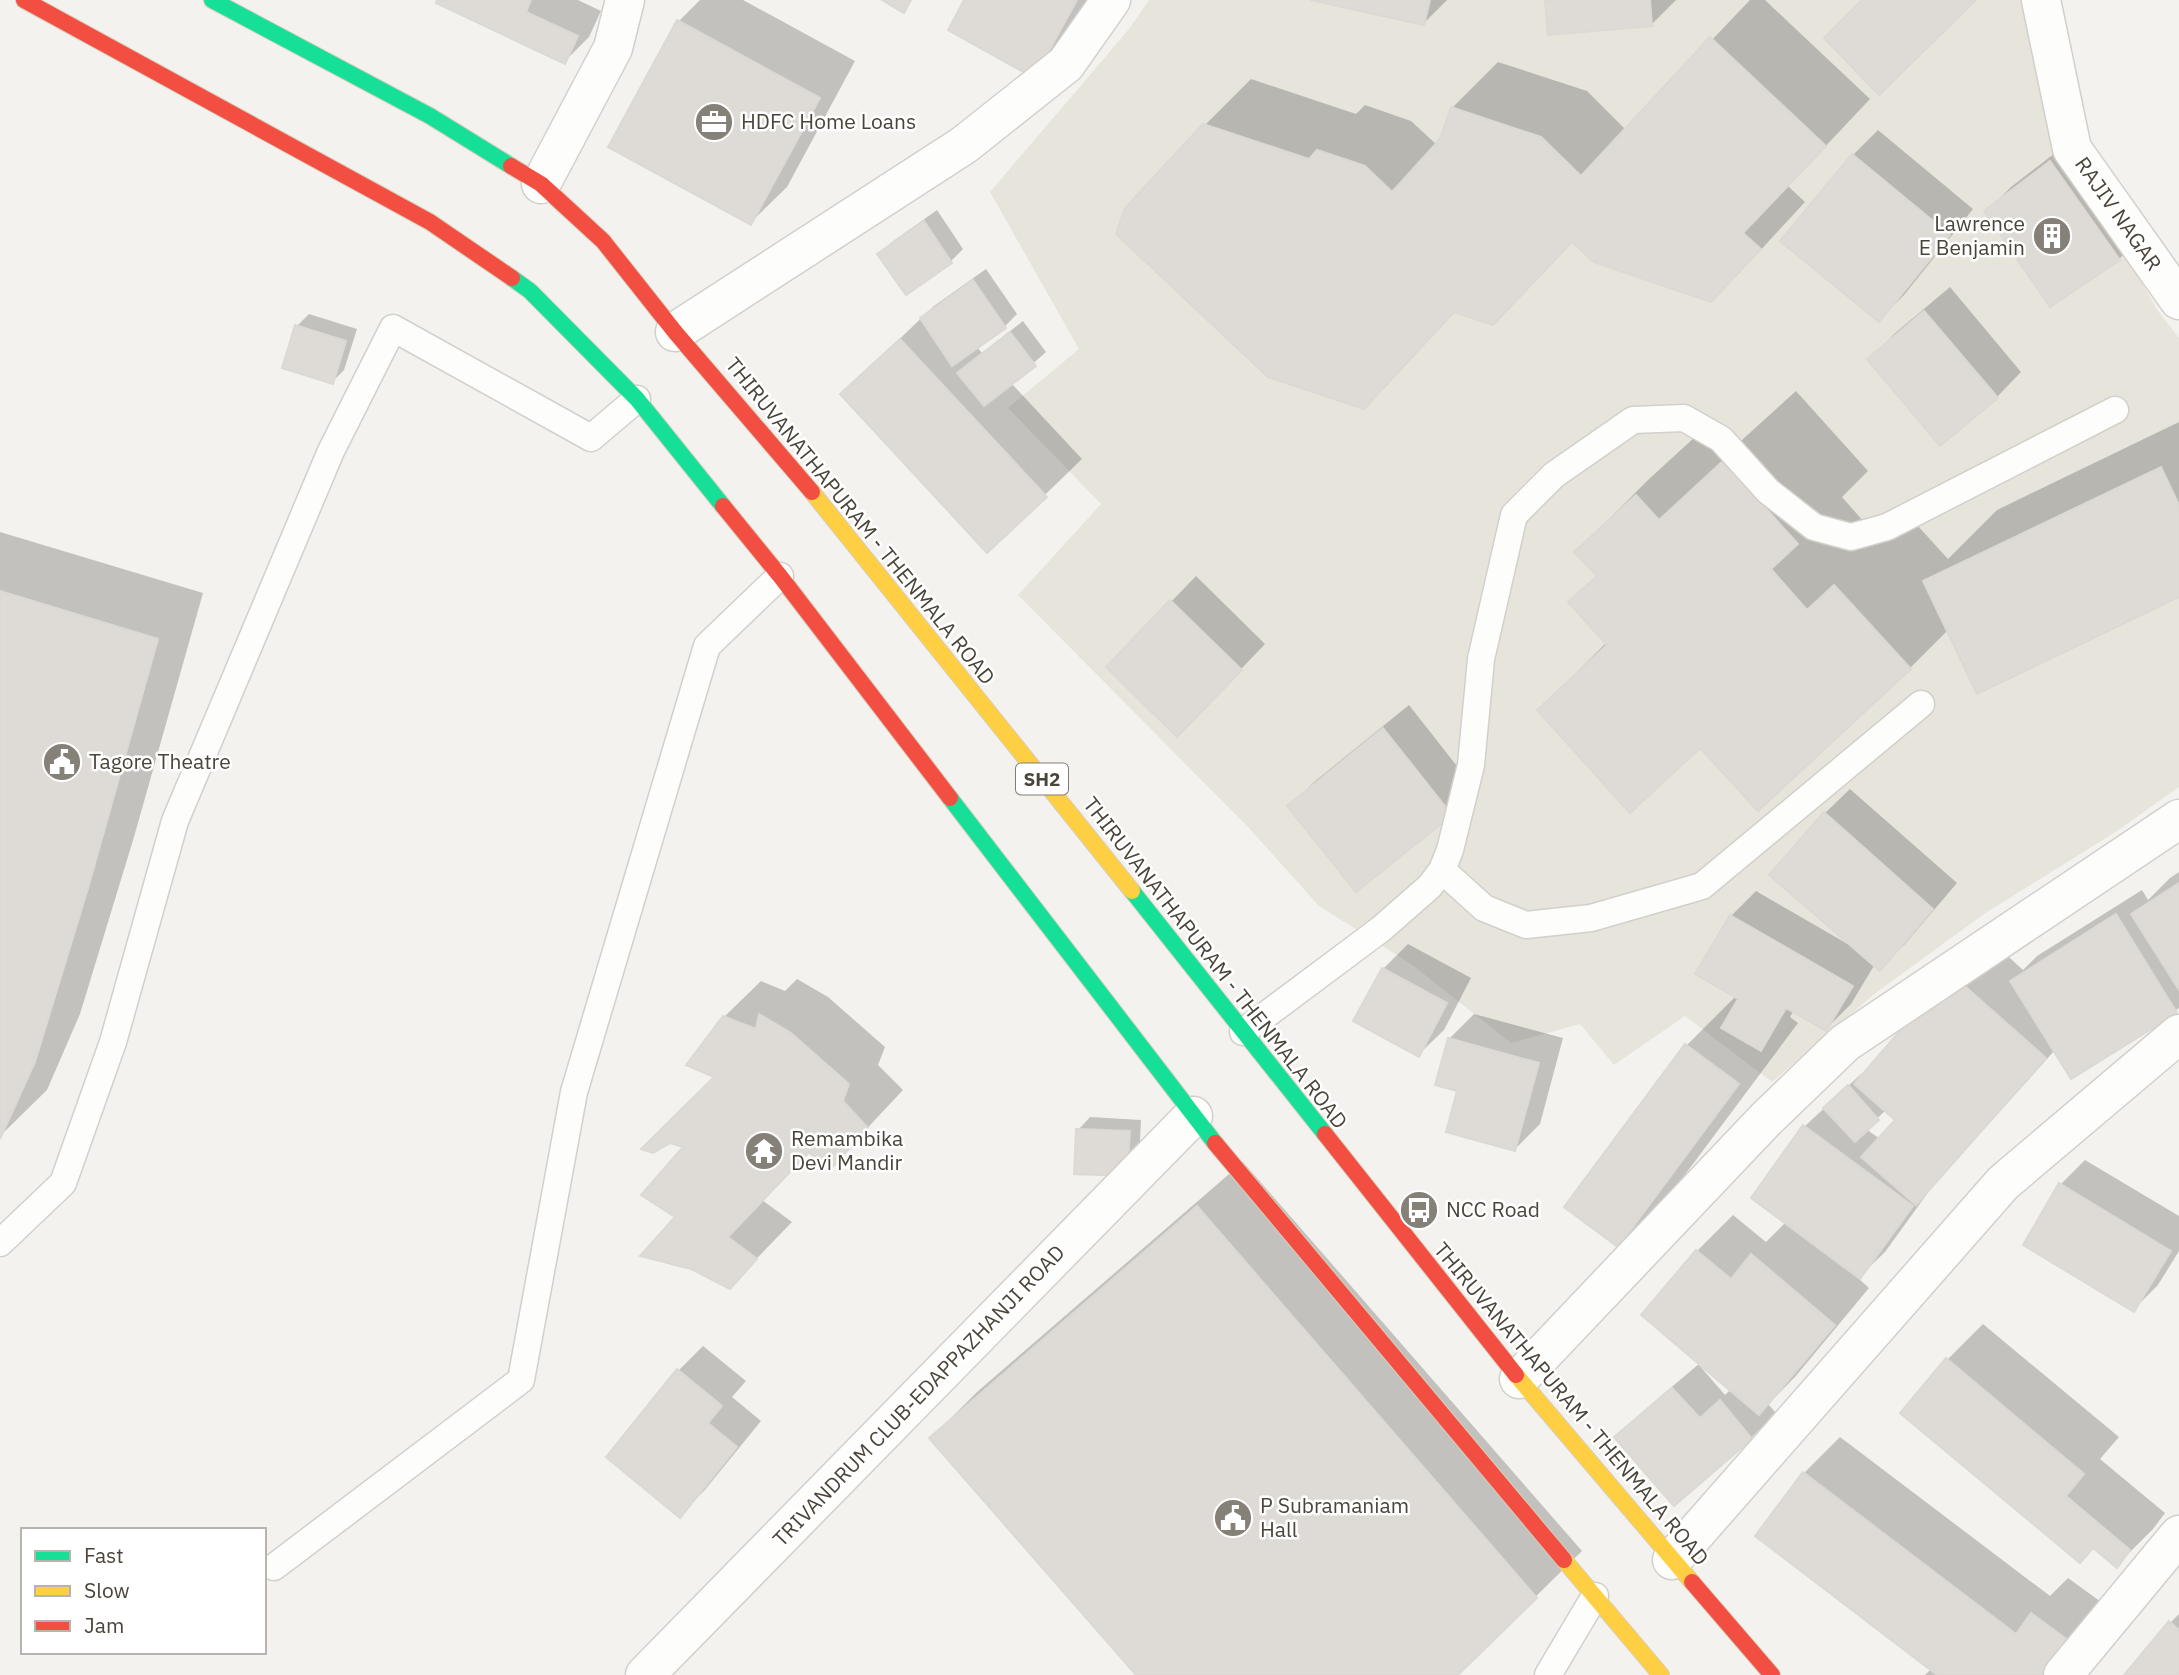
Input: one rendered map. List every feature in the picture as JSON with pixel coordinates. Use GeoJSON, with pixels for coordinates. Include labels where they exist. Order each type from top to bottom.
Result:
{"type":"FeatureCollection","features":[{"type":"Feature","properties":{"kind":"main road"},"geometry":{"type":"LineString","coordinates":[[24,0],[430,222],[530,291],[637,399],[780,576],[1193,1116],[1661,1675]]}},
{"type":"Feature","properties":{"kind":"main road","name":"THIRUVANATHAPURAM - THENMALA ROAD"},"geometry":{"type":"LineString","coordinates":[[212,0],[430,116],[541,184],[603,241],[675,332],[837,521],[1519,1379],[1772,1675]]}},
{"type":"Feature","properties":{"kind":"street"},"geometry":{"type":"LineString","coordinates":[[541,184],[612,48],[625,0]]}},
{"type":"Feature","properties":{"kind":"street"},"geometry":{"type":"LineString","coordinates":[[675,332],[964,145],[1066,64],[1111,0]]}},
{"type":"Feature","properties":{"kind":"street","name":"RAJIV NAGAR"},"geometry":{"type":"LineString","coordinates":[[2041,0],[2072,149],[2179,299]]}},
{"type":"Feature","properties":{"kind":"street"},"geometry":{"type":"LineString","coordinates":[[1519,1379],[1766,1119],[1845,1043],[2179,820]]}},
{"type":"Feature","properties":{"kind":"street"},"geometry":{"type":"LineString","coordinates":[[1672,1560],[2003,1183],[2179,1034]]}},
{"type":"Feature","properties":{"kind":"street","name":"TRIVANDRUM CLUB-EDAPPAZHANJI ROAD"},"geometry":{"type":"LineString","coordinates":[[645,1675],[1193,1116]]}},
{"type":"Feature","properties":{"kind":"street"},"geometry":{"type":"LineString","coordinates":[[2063,1675],[2179,1535]]}},
{"type":"Feature","properties":{"kind":"lane"},"geometry":{"type":"LineString","coordinates":[[0,1243],[63,1182],[113,1042],[175,821],[331,451],[393,328],[591,438],[637,399]]}},
{"type":"Feature","properties":{"kind":"lane"},"geometry":{"type":"LineString","coordinates":[[1243,1032],[1381,929],[1430,886],[1442,870],[1450,850],[1471,765],[1481,659],[1514,515],[1554,475],[1633,419],[1684,418],[1721,439],[1768,491],[1814,527],[1851,537],[1887,527],[2115,410]]}},
{"type":"Feature","properties":{"kind":"lane"},"geometry":{"type":"LineString","coordinates":[[274,1567],[521,1380],[573,1092],[707,646],[780,576]]}},
{"type":"Feature","properties":{"kind":"lane"},"geometry":{"type":"LineString","coordinates":[[1442,870],[1484,908],[1526,925],[1591,918],[1702,886],[1921,704]]}},
{"type":"Feature","properties":{"kind":"lane"},"geometry":{"type":"LineString","coordinates":[[1548,1675],[1595,1596]]}},
{"type":"Feature","properties":{"kind":"shaded area"},"geometry":{"type":"Polygon","coordinates":[[[1149,0],[2022,0],[2047,115],[2158,311],[2179,338],[2179,787],[2114,833],[1984,914],[1873,995],[1772,1082],[1685,1016],[1614,1065],[1580,1024],[1511,1043],[1411,964],[1319,906],[1248,827],[1018,595],[1101,504],[1008,408],[1079,349],[990,192],[1129,29],[1149,0]]]}},
{"type":"Feature","properties":{"kind":"building"},"geometry":{"type":"Polygon","coordinates":[[[437,0],[531,0],[526,12],[578,36],[565,64],[436,3],[437,0]]]}},
{"type":"Feature","properties":{"kind":"building"},"geometry":{"type":"Polygon","coordinates":[[[882,0],[911,0],[904,13],[882,0]]]}},
{"type":"Feature","properties":{"kind":"building"},"geometry":{"type":"Polygon","coordinates":[[[964,0],[1077,0],[1034,78],[948,30],[964,0]]]}},
{"type":"Feature","properties":{"kind":"building"},"geometry":{"type":"Polygon","coordinates":[[[1310,0],[1430,0],[1424,25],[1310,0]]]}},
{"type":"Feature","properties":{"kind":"building"},"geometry":{"type":"Polygon","coordinates":[[[1545,0],[1650,0],[1652,26],[1548,35],[1545,0]]]}},
{"type":"Feature","properties":{"kind":"building"},"geometry":{"type":"Polygon","coordinates":[[[1862,0],[1976,0],[1879,95],[1824,38],[1862,0]]]}},
{"type":"Feature","properties":{"kind":"building","name":"HDFC Home Loans"},"geometry":{"type":"Polygon","coordinates":[[[677,20],[820,98],[751,225],[608,147],[677,20]]]}},
{"type":"Feature","properties":{"kind":"building"},"geometry":{"type":"Polygon","coordinates":[[[1710,37],[1826,146],[1743,233],[1761,249],[1711,302],[1594,262],[1572,242],[1493,325],[1454,312],[1364,409],[1268,377],[1116,234],[1125,208],[1203,124],[1309,159],[1317,150],[1365,166],[1392,192],[1440,139],[1451,107],[1541,137],[1581,176],[1710,37]]]}},
{"type":"Feature","properties":{"kind":"building"},"geometry":{"type":"Polygon","coordinates":[[[1852,154],[1950,235],[1879,322],[1780,241],[1852,154]]]}},
{"type":"Feature","properties":{"kind":"building","name":"Lawrence E Benjamin"},"geometry":{"type":"Polygon","coordinates":[[[2050,161],[2120,260],[2050,307],[1984,211],[2050,161]]]}},
{"type":"Feature","properties":{"kind":"building"},"geometry":{"type":"Polygon","coordinates":[[[924,221],[952,263],[906,295],[877,254],[924,221]]]}},
{"type":"Feature","properties":{"kind":"building"},"geometry":{"type":"Polygon","coordinates":[[[973,280],[1006,328],[952,366],[920,318],[973,280]]]}},
{"type":"Feature","properties":{"kind":"building"},"geometry":{"type":"Polygon","coordinates":[[[1924,311],[1998,398],[1940,446],[1867,359],[1924,311]]]}},
{"type":"Feature","properties":{"kind":"building"},"geometry":{"type":"Polygon","coordinates":[[[295,325],[346,341],[333,384],[282,368],[295,325]]]}},
{"type":"Feature","properties":{"kind":"building"},"geometry":{"type":"Polygon","coordinates":[[[1010,332],[1036,366],[984,406],[957,373],[1010,332]]]}},
{"type":"Feature","properties":{"kind":"building"},"geometry":{"type":"Polygon","coordinates":[[[900,339],[1047,497],[987,553],[840,394],[900,339]]]}},
{"type":"Feature","properties":{"kind":"building"},"geometry":{"type":"Polygon","coordinates":[[[1723,461],[1798,544],[1771,569],[1807,610],[1834,585],[1911,669],[1758,811],[1700,748],[1630,813],[1537,710],[1607,645],[1568,602],[1597,576],[1574,552],[1636,495],[1659,520],[1723,461]]]}},
{"type":"Feature","properties":{"kind":"building"},"geometry":{"type":"Polygon","coordinates":[[[2161,467],[2179,505],[2179,597],[1977,694],[1923,581],[2161,467]]]}},
{"type":"Feature","properties":{"kind":"building","name":"Tagore Theatre"},"geometry":{"type":"Polygon","coordinates":[[[0,591],[158,639],[89,885],[35,1062],[0,1139],[0,591]]]}},
{"type":"Feature","properties":{"kind":"building"},"geometry":{"type":"Polygon","coordinates":[[[1170,600],[1242,670],[1177,737],[1106,667],[1170,600]]]}},
{"type":"Feature","properties":{"kind":"building"},"geometry":{"type":"Polygon","coordinates":[[[1383,728],[1452,815],[1356,892],[1287,806],[1383,728]]]}},
{"type":"Feature","properties":{"kind":"building"},"geometry":{"type":"Polygon","coordinates":[[[1824,812],[1933,909],[1880,971],[1769,875],[1824,812]]]}},
{"type":"Feature","properties":{"kind":"building"},"geometry":{"type":"Polygon","coordinates":[[[2179,883],[2179,990],[2131,914],[2179,883]]]}},
{"type":"Feature","properties":{"kind":"building"},"geometry":{"type":"Polygon","coordinates":[[[2116,914],[2177,1013],[2071,1079],[2010,981],[2116,914]]]}},
{"type":"Feature","properties":{"kind":"building"},"geometry":{"type":"Polygon","coordinates":[[[1730,915],[1853,986],[1826,1031],[1786,1008],[1761,1051],[1721,1028],[1738,999],[1695,974],[1730,915]]]}},
{"type":"Feature","properties":{"kind":"building"},"geometry":{"type":"Polygon","coordinates":[[[1382,968],[1447,1003],[1419,1057],[1353,1021],[1382,968]]]}},
{"type":"Feature","properties":{"kind":"building"},"geometry":{"type":"Polygon","coordinates":[[[1950,973],[2046,1058],[1916,1205],[1861,1157],[1895,1120],[1854,1084],[1950,973]]]}},
{"type":"Feature","properties":{"kind":"building","name":"Remambika Devi Mandir"},"geometry":{"type":"Polygon","coordinates":[[[759,1014],[791,1033],[849,1084],[843,1101],[868,1128],[829,1171],[809,1152],[728,1237],[757,1259],[730,1289],[691,1269],[640,1256],[675,1217],[641,1195],[683,1147],[670,1143],[653,1153],[641,1149],[714,1077],[686,1065],[723,1016],[756,1029],[759,1014]]]}},
{"type":"Feature","properties":{"kind":"building"},"geometry":{"type":"Polygon","coordinates":[[[1448,1038],[1539,1063],[1515,1151],[1446,1132],[1457,1091],[1435,1085],[1448,1038]]]}},
{"type":"Feature","properties":{"kind":"building"},"geometry":{"type":"Polygon","coordinates":[[[1685,1044],[1739,1084],[1618,1247],[1564,1207],[1685,1044]]]}},
{"type":"Feature","properties":{"kind":"building"},"geometry":{"type":"Polygon","coordinates":[[[1848,1085],[1879,1120],[1855,1142],[1823,1108],[1848,1085]]]}},
{"type":"Feature","properties":{"kind":"building"},"geometry":{"type":"Polygon","coordinates":[[[1803,1125],[1913,1206],[1860,1279],[1751,1198],[1803,1125]]]}},
{"type":"Feature","properties":{"kind":"building"},"geometry":{"type":"Polygon","coordinates":[[[1076,1129],[1130,1131],[1127,1176],[1074,1174],[1076,1129]]]}},
{"type":"Feature","properties":{"kind":"building"},"geometry":{"type":"Polygon","coordinates":[[[2059,1183],[2171,1251],[2134,1312],[2023,1245],[2059,1183]]]}},
{"type":"Feature","properties":{"kind":"building","name":"P Subramaniam Hall"},"geometry":{"type":"Polygon","coordinates":[[[1197,1206],[1537,1598],[1458,1675],[1136,1675],[929,1438],[1197,1206]]]}},
{"type":"Feature","properties":{"kind":"building"},"geometry":{"type":"Polygon","coordinates":[[[1696,1250],[1731,1279],[1751,1254],[1835,1325],[1759,1415],[1641,1315],[1696,1250]]]}},
{"type":"Feature","properties":{"kind":"building"},"geometry":{"type":"Polygon","coordinates":[[[1946,1358],[2084,1474],[2066,1496],[2130,1550],[2117,1568],[2093,1548],[2080,1563],[1900,1413],[1946,1358]]]}},
{"type":"Feature","properties":{"kind":"building"},"geometry":{"type":"Polygon","coordinates":[[[677,1369],[722,1406],[708,1423],[737,1447],[680,1518],[606,1457],[677,1369]]]}},
{"type":"Feature","properties":{"kind":"building"},"geometry":{"type":"Polygon","coordinates":[[[1672,1388],[1700,1418],[1720,1400],[1752,1439],[1674,1506],[1614,1437],[1672,1388]]]}},
{"type":"Feature","properties":{"kind":"building"},"geometry":{"type":"Polygon","coordinates":[[[1803,1472],[2016,1634],[2031,1613],[2073,1644],[2049,1675],[1937,1675],[1755,1536],[1803,1472]]]}},
{"type":"Feature","properties":{"kind":"building"},"geometry":{"type":"Polygon","coordinates":[[[2169,1621],[2179,1630],[2179,1675],[2124,1675],[2169,1621]]]}},
{"type":"Feature","properties":{"kind":"traffic: fast"},"geometry":{"type":"LineString","coordinates":[[212,0],[430,116],[511,166]]}},
{"type":"Feature","properties":{"kind":"traffic: fast"},"geometry":{"type":"LineString","coordinates":[[512,278],[530,291],[637,399],[723,506]]}},
{"type":"Feature","properties":{"kind":"traffic: fast"},"geometry":{"type":"LineString","coordinates":[[950,798],[1215,1143]]}},
{"type":"Feature","properties":{"kind":"traffic: fast"},"geometry":{"type":"LineString","coordinates":[[1132,891],[1325,1134]]}},
{"type":"Feature","properties":{"kind":"traffic: slow"},"geometry":{"type":"LineString","coordinates":[[812,492],[1132,891]]}},
{"type":"Feature","properties":{"kind":"traffic: slow"},"geometry":{"type":"LineString","coordinates":[[1516,1375],[1692,1582]]}},
{"type":"Feature","properties":{"kind":"traffic: slow"},"geometry":{"type":"LineString","coordinates":[[1564,1560],[1661,1675]]}},
{"type":"Feature","properties":{"kind":"traffic: jam"},"geometry":{"type":"LineString","coordinates":[[24,0],[430,222],[512,278]]}},
{"type":"Feature","properties":{"kind":"traffic: jam"},"geometry":{"type":"LineString","coordinates":[[511,166],[541,184],[603,241],[675,332],[812,492]]}},
{"type":"Feature","properties":{"kind":"traffic: jam"},"geometry":{"type":"LineString","coordinates":[[723,506],[950,798]]}},
{"type":"Feature","properties":{"kind":"traffic: jam"},"geometry":{"type":"LineString","coordinates":[[1325,1134],[1516,1375]]}},
{"type":"Feature","properties":{"kind":"traffic: jam"},"geometry":{"type":"LineString","coordinates":[[1215,1143],[1564,1560]]}},
{"type":"Feature","properties":{"kind":"traffic: jam"},"geometry":{"type":"LineString","coordinates":[[1692,1582],[1772,1675]]}},
{"type":"Feature","properties":{"kind":"place","name":"HDFC Home Loans"},"geometry":{"type":"Point","coordinates":[714,122]}},
{"type":"Feature","properties":{"kind":"place","name":"Lawrence E Benjamin"},"geometry":{"type":"Point","coordinates":[2052,236]}},
{"type":"Feature","properties":{"kind":"place","name":"Tagore Theatre"},"geometry":{"type":"Point","coordinates":[62,762]}},
{"type":"Feature","properties":{"kind":"place","name":"Remambika Devi Mandir"},"geometry":{"type":"Point","coordinates":[764,1151]}},
{"type":"Feature","properties":{"kind":"place","name":"NCC Road"},"geometry":{"type":"Point","coordinates":[1419,1210]}},
{"type":"Feature","properties":{"kind":"place","name":"P Subramaniam Hall"},"geometry":{"type":"Point","coordinates":[1233,1518]}}]}
